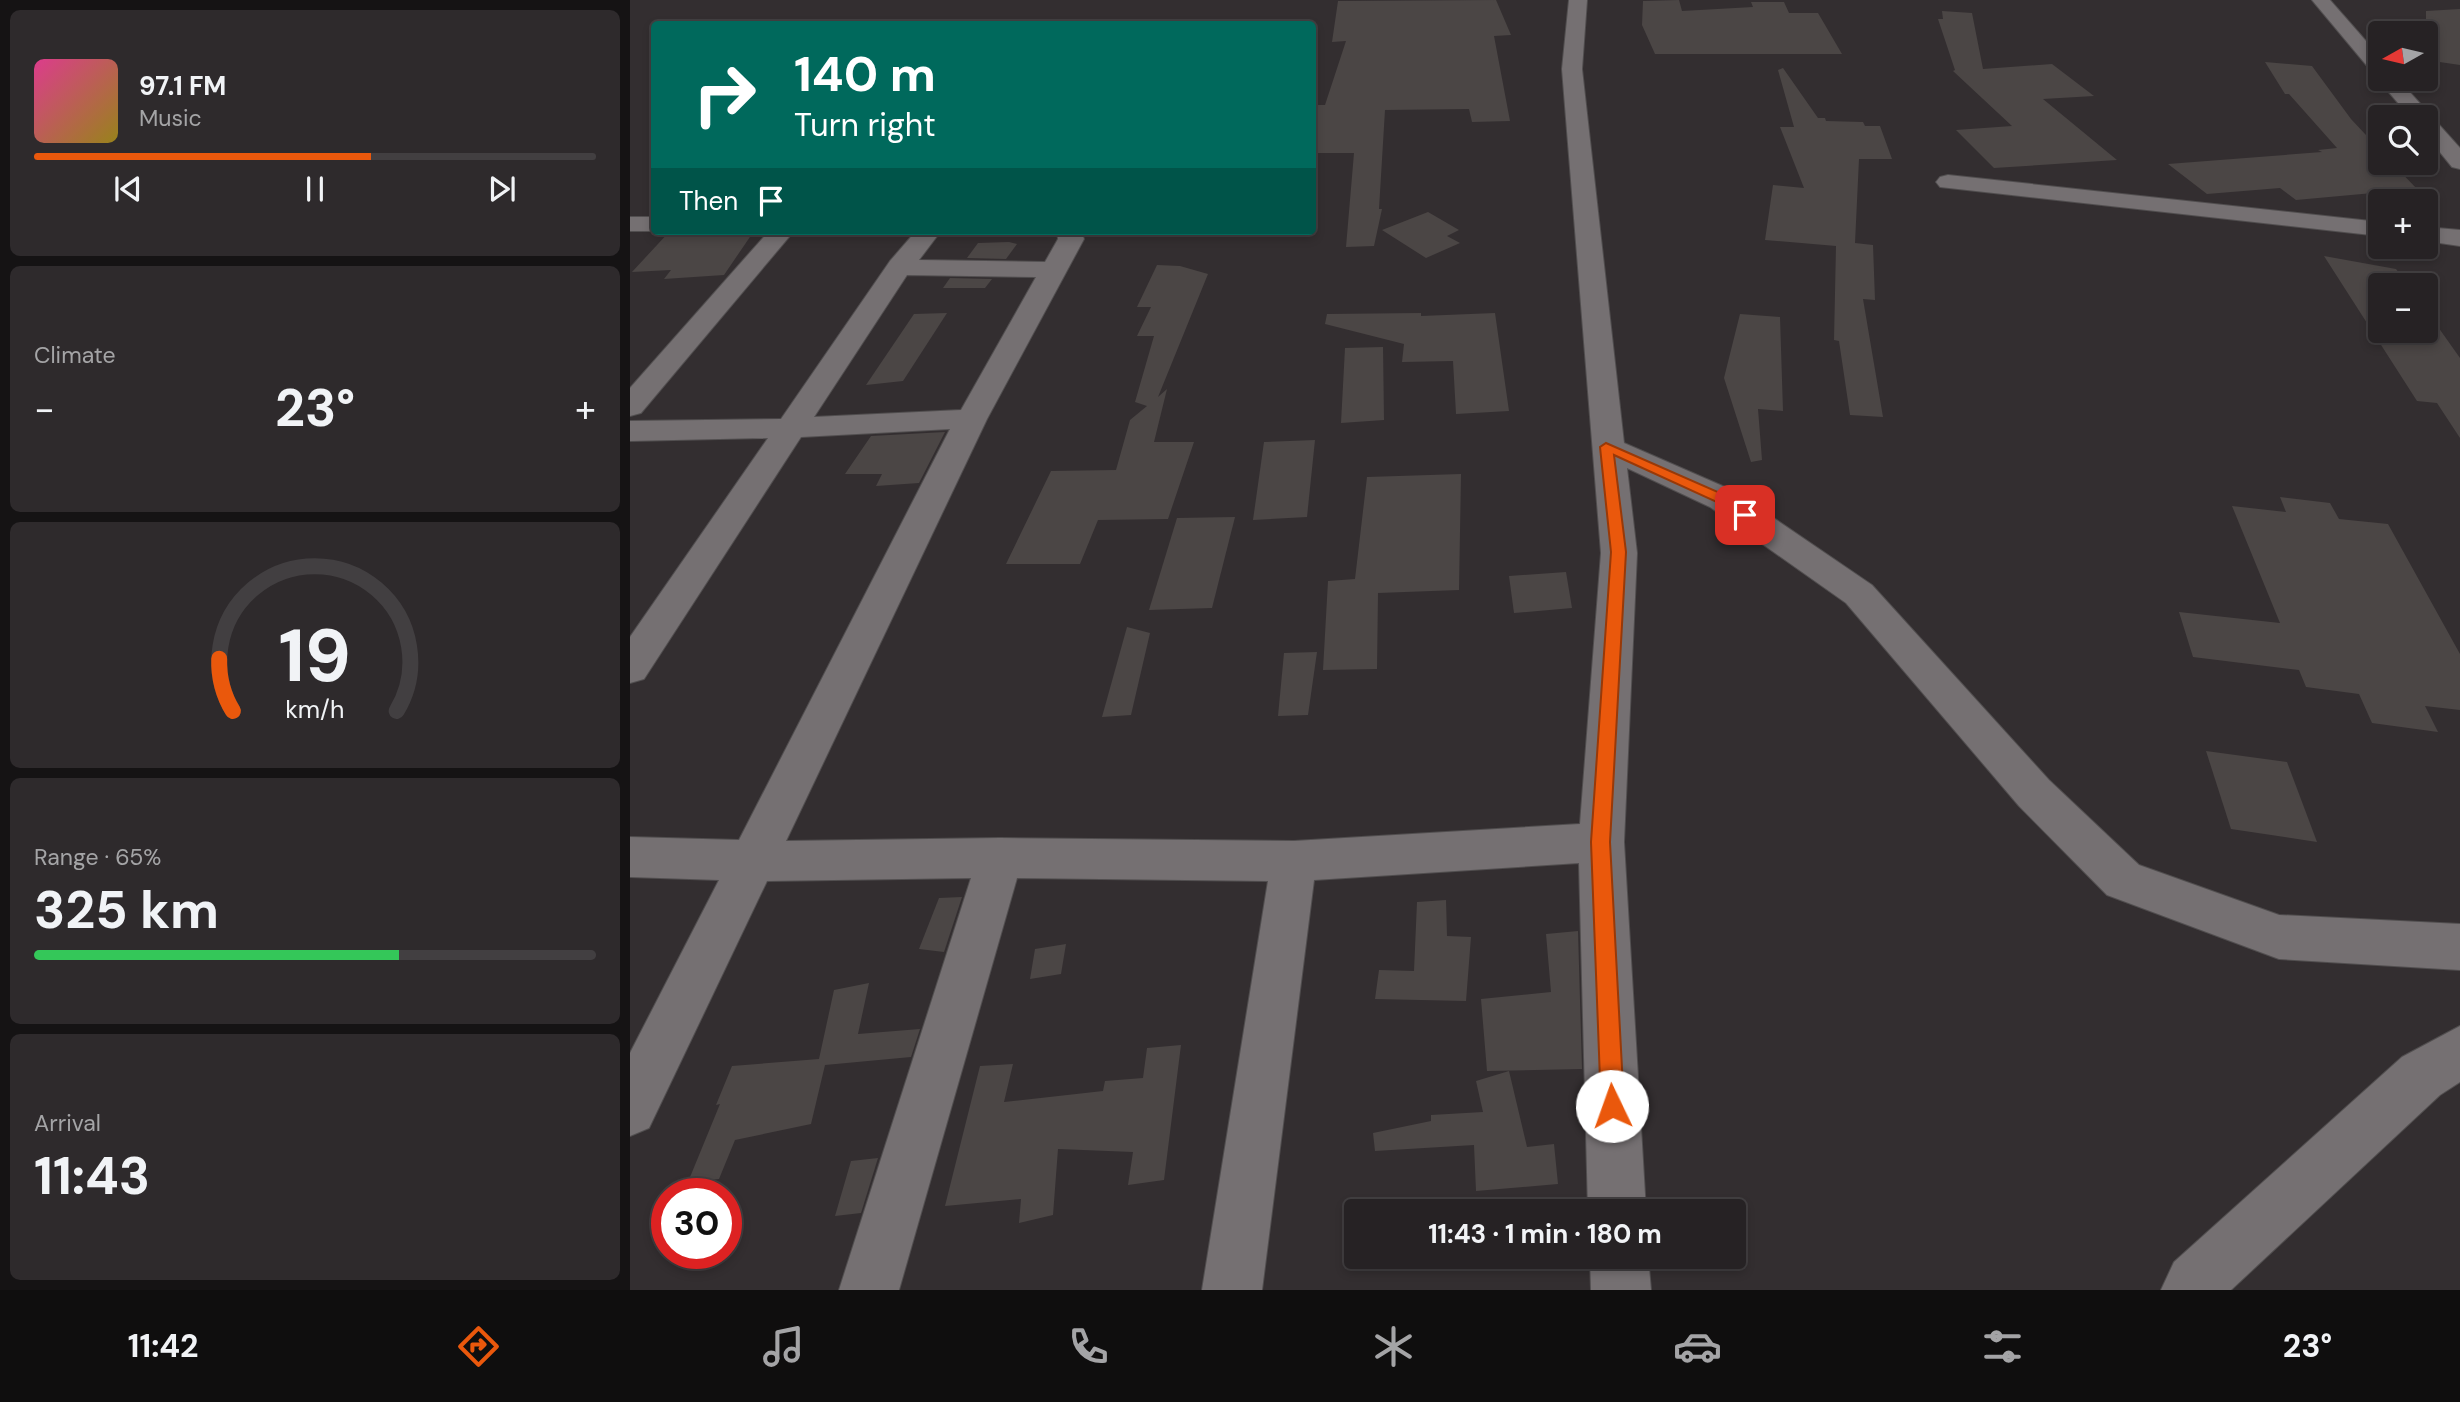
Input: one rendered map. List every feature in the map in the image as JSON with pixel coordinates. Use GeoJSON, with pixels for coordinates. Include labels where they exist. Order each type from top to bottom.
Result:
{"type":"FeatureCollection","features":[{"type":"Feature","properties":{"kind":"street"},"geometry":{"type":"LineString","coordinates":[[1578,0],[1572,69],[1606,447],[1619,552],[1601,842],[1616,1199]]}},
{"type":"Feature","properties":{"kind":"street"},"geometry":{"type":"LineString","coordinates":[[2321,0],[2368,55]]}},
{"type":"Feature","properties":{"kind":"street"},"geometry":{"type":"LineString","coordinates":[[2398,91],[2411,105]]}},
{"type":"Feature","properties":{"kind":"street"},"geometry":{"type":"LineString","coordinates":[[2438,136],[2460,162]]}},
{"type":"Feature","properties":{"kind":"street"},"geometry":{"type":"LineString","coordinates":[[1948,182],[2368,228]]}},
{"type":"Feature","properties":{"kind":"street"},"geometry":{"type":"LineString","coordinates":[[630,407],[779,235]]}},
{"type":"Feature","properties":{"kind":"street"},"geometry":{"type":"LineString","coordinates":[[630,668],[899,267],[926,235]]}},
{"type":"Feature","properties":{"kind":"street"},"geometry":{"type":"LineString","coordinates":[[630,1109],[971,419],[1055,270],[1071,239],[1070,235]]}},
{"type":"Feature","properties":{"kind":"street"},"geometry":{"type":"LineString","coordinates":[[2438,235],[2460,238]]}},
{"type":"Feature","properties":{"kind":"street"},"geometry":{"type":"LineString","coordinates":[[899,267],[1055,270]]}},
{"type":"Feature","properties":{"kind":"street"},"geometry":{"type":"LineString","coordinates":[[630,431],[791,429],[971,419]]}},
{"type":"Feature","properties":{"kind":"street"},"geometry":{"type":"LineString","coordinates":[[1606,447],[1722,499],[1859,594],[2034,793],[2123,880],[2279,937],[2460,947]]}},
{"type":"Feature","properties":{"kind":"street"},"geometry":{"type":"LineString","coordinates":[[630,858],[754,861],[1000,858],[1294,861],[1601,842]]}},
{"type":"Feature","properties":{"kind":"street"},"geometry":{"type":"LineString","coordinates":[[869,1290],[1000,858]]}},
{"type":"Feature","properties":{"kind":"street"},"geometry":{"type":"LineString","coordinates":[[1232,1290],[1294,861]]}},
{"type":"Feature","properties":{"kind":"street"},"geometry":{"type":"LineString","coordinates":[[2191,1290],[2195,1283],[2421,1076],[2460,1052]]}},
{"type":"Feature","properties":{"kind":"street"},"geometry":{"type":"LineString","coordinates":[[1620,1269],[1621,1290]]}},
{"type":"Feature","properties":{"kind":"building"},"geometry":{"type":"Polygon","coordinates":[[[1496,0],[1511,35],[1494,36],[1510,121],[1472,122],[1469,109],[1385,110],[1379,209],[1382,209],[1374,246],[1346,247],[1354,153],[1316,153],[1316,105],[1325,105],[1346,41],[1332,42],[1338,1],[1496,0]]]}},
{"type":"Feature","properties":{"kind":"building"},"geometry":{"type":"Polygon","coordinates":[[[1679,0],[1682,11],[1753,7],[1751,2],[1784,2],[1789,13],[1818,13],[1842,54],[1655,54],[1642,25],[1643,1],[1679,0]]]}},
{"type":"Feature","properties":{"kind":"building"},"geometry":{"type":"Polygon","coordinates":[[[2460,9],[2460,65],[2438,62],[2438,21],[2426,21],[2426,11],[2460,9]]]}},
{"type":"Feature","properties":{"kind":"building"},"geometry":{"type":"Polygon","coordinates":[[[1942,11],[1972,13],[1983,69],[2052,64],[2094,96],[2043,99],[2117,160],[1994,168],[1956,130],[2012,126],[1953,71],[1955,70],[1938,19],[1943,19],[1942,11]]]}},
{"type":"Feature","properties":{"kind":"building"},"geometry":{"type":"Polygon","coordinates":[[[2265,62],[2312,66],[2351,119],[2368,137],[2368,175],[2404,175],[2417,189],[2368,189],[2368,193],[2296,200],[2280,188],[2207,194],[2168,164],[2322,152],[2318,150],[2337,148],[2289,94],[2285,94],[2265,62]]]}},
{"type":"Feature","properties":{"kind":"building"},"geometry":{"type":"Polygon","coordinates":[[[1783,68],[1818,118],[1880,126],[1892,159],[1859,159],[1855,243],[1873,245],[1875,300],[1863,299],[1883,417],[1850,415],[1839,341],[1834,340],[1836,246],[1765,240],[1773,185],[1804,188],[1780,127],[1794,127],[1778,70],[1783,68]]]}},
{"type":"Feature","properties":{"kind":"building"},"geometry":{"type":"Polygon","coordinates":[[[1428,212],[1459,230],[1447,236],[1460,243],[1426,258],[1382,230],[1428,212]]]}},
{"type":"Feature","properties":{"kind":"building"},"geometry":{"type":"Polygon","coordinates":[[[666,235],[751,235],[724,275],[664,279],[671,270],[632,272],[666,235]]]}},
{"type":"Feature","properties":{"kind":"building"},"geometry":{"type":"Polygon","coordinates":[[[978,243],[1017,244],[1006,259],[967,258],[978,243]]]}},
{"type":"Feature","properties":{"kind":"building"},"geometry":{"type":"Polygon","coordinates":[[[2324,256],[2396,269],[2399,273],[2368,273],[2368,325],[2324,256]]]}},
{"type":"Feature","properties":{"kind":"building"},"geometry":{"type":"Polygon","coordinates":[[[1157,265],[1180,266],[1208,274],[1158,397],[1167,389],[1154,442],[1194,442],[1168,519],[1098,520],[1080,564],[1006,564],[1051,471],[1116,470],[1130,420],[1147,406],[1135,402],[1154,336],[1137,336],[1151,307],[1137,307],[1157,265]]]}},
{"type":"Feature","properties":{"kind":"building"},"geometry":{"type":"Polygon","coordinates":[[[950,278],[992,279],[985,288],[943,288],[950,278]]]}},
{"type":"Feature","properties":{"kind":"building"},"geometry":{"type":"Polygon","coordinates":[[[947,313],[903,381],[866,385],[914,314],[947,313]]]}},
{"type":"Feature","properties":{"kind":"building"},"geometry":{"type":"Polygon","coordinates":[[[1421,313],[1421,316],[1495,313],[1509,411],[1456,414],[1453,361],[1402,362],[1404,344],[1325,324],[1327,314],[1421,313]]]}},
{"type":"Feature","properties":{"kind":"building"},"geometry":{"type":"Polygon","coordinates":[[[1740,314],[1780,317],[1783,411],[1758,409],[1762,460],[1751,462],[1724,378],[1740,314]]]}},
{"type":"Feature","properties":{"kind":"building"},"geometry":{"type":"Polygon","coordinates":[[[2438,327],[2460,358],[2460,438],[2437,403],[2417,401],[2380,343],[2438,343],[2438,327]]]}},
{"type":"Feature","properties":{"kind":"building"},"geometry":{"type":"Polygon","coordinates":[[[1383,347],[1384,420],[1341,423],[1345,348],[1383,347]]]}},
{"type":"Feature","properties":{"kind":"building"},"geometry":{"type":"Polygon","coordinates":[[[945,432],[919,483],[876,486],[882,474],[845,474],[871,436],[945,432]]]}},
{"type":"Feature","properties":{"kind":"building"},"geometry":{"type":"Polygon","coordinates":[[[1315,440],[1307,517],[1253,520],[1264,442],[1315,440]]]}},
{"type":"Feature","properties":{"kind":"building"},"geometry":{"type":"Polygon","coordinates":[[[1461,474],[1459,590],[1378,593],[1377,669],[1323,670],[1328,581],[1355,579],[1367,477],[1461,474]]]}},
{"type":"Feature","properties":{"kind":"building"},"geometry":{"type":"Polygon","coordinates":[[[2280,497],[2330,503],[2339,519],[2388,524],[2460,654],[2460,710],[2425,706],[2438,732],[2372,723],[2359,694],[2306,687],[2299,670],[2193,657],[2179,612],[2280,623],[2232,506],[2286,512],[2280,497]]]}},
{"type":"Feature","properties":{"kind":"building"},"geometry":{"type":"Polygon","coordinates":[[[1235,517],[1212,608],[1149,610],[1177,518],[1235,517]]]}},
{"type":"Feature","properties":{"kind":"building"},"geometry":{"type":"Polygon","coordinates":[[[1566,572],[1572,608],[1514,613],[1509,576],[1566,572]]]}},
{"type":"Feature","properties":{"kind":"building"},"geometry":{"type":"Polygon","coordinates":[[[1127,627],[1150,633],[1131,715],[1102,717],[1127,627]]]}},
{"type":"Feature","properties":{"kind":"building"},"geometry":{"type":"Polygon","coordinates":[[[1317,652],[1308,715],[1278,716],[1284,653],[1317,652]]]}},
{"type":"Feature","properties":{"kind":"building"},"geometry":{"type":"Polygon","coordinates":[[[2206,751],[2287,762],[2317,842],[2231,829],[2206,751]]]}},
{"type":"Feature","properties":{"kind":"building"},"geometry":{"type":"Polygon","coordinates":[[[962,897],[944,952],[919,949],[939,898],[962,897]]]}},
{"type":"Feature","properties":{"kind":"building"},"geometry":{"type":"Polygon","coordinates":[[[1446,900],[1447,936],[1471,937],[1466,1001],[1375,999],[1379,970],[1414,971],[1417,902],[1446,900]]]}},
{"type":"Feature","properties":{"kind":"building"},"geometry":{"type":"Polygon","coordinates":[[[1578,931],[1582,1069],[1487,1071],[1481,999],[1551,992],[1546,934],[1578,931]]]}},
{"type":"Feature","properties":{"kind":"building"},"geometry":{"type":"Polygon","coordinates":[[[1066,944],[1061,974],[1030,979],[1035,949],[1066,944]]]}},
{"type":"Feature","properties":{"kind":"building"},"geometry":{"type":"Polygon","coordinates":[[[869,983],[858,1034],[920,1029],[911,1057],[825,1065],[811,1124],[735,1140],[719,1178],[690,1178],[720,1104],[716,1105],[732,1066],[819,1059],[834,990],[869,983]]]}},
{"type":"Feature","properties":{"kind":"building"},"geometry":{"type":"Polygon","coordinates":[[[1181,1045],[1164,1180],[1128,1185],[1133,1152],[1058,1149],[1053,1215],[1019,1223],[1021,1199],[945,1206],[980,1066],[1013,1064],[1004,1102],[1103,1091],[1105,1081],[1143,1078],[1147,1048],[1181,1045]]]}},
{"type":"Feature","properties":{"kind":"building"},"geometry":{"type":"Polygon","coordinates":[[[1509,1071],[1527,1147],[1554,1144],[1558,1184],[1476,1191],[1474,1145],[1375,1151],[1373,1133],[1431,1121],[1431,1115],[1483,1112],[1476,1081],[1509,1071]]]}},
{"type":"Feature","properties":{"kind":"building"},"geometry":{"type":"Polygon","coordinates":[[[878,1158],[861,1213],[835,1216],[851,1161],[878,1158]]]}},
{"type":"Feature","properties":{"kind":"route"},"geometry":{"type":"LineString","coordinates":[[1612,1106],[1601,842],[1619,552],[1606,447],[1722,499],[1745,515]]}}]}
